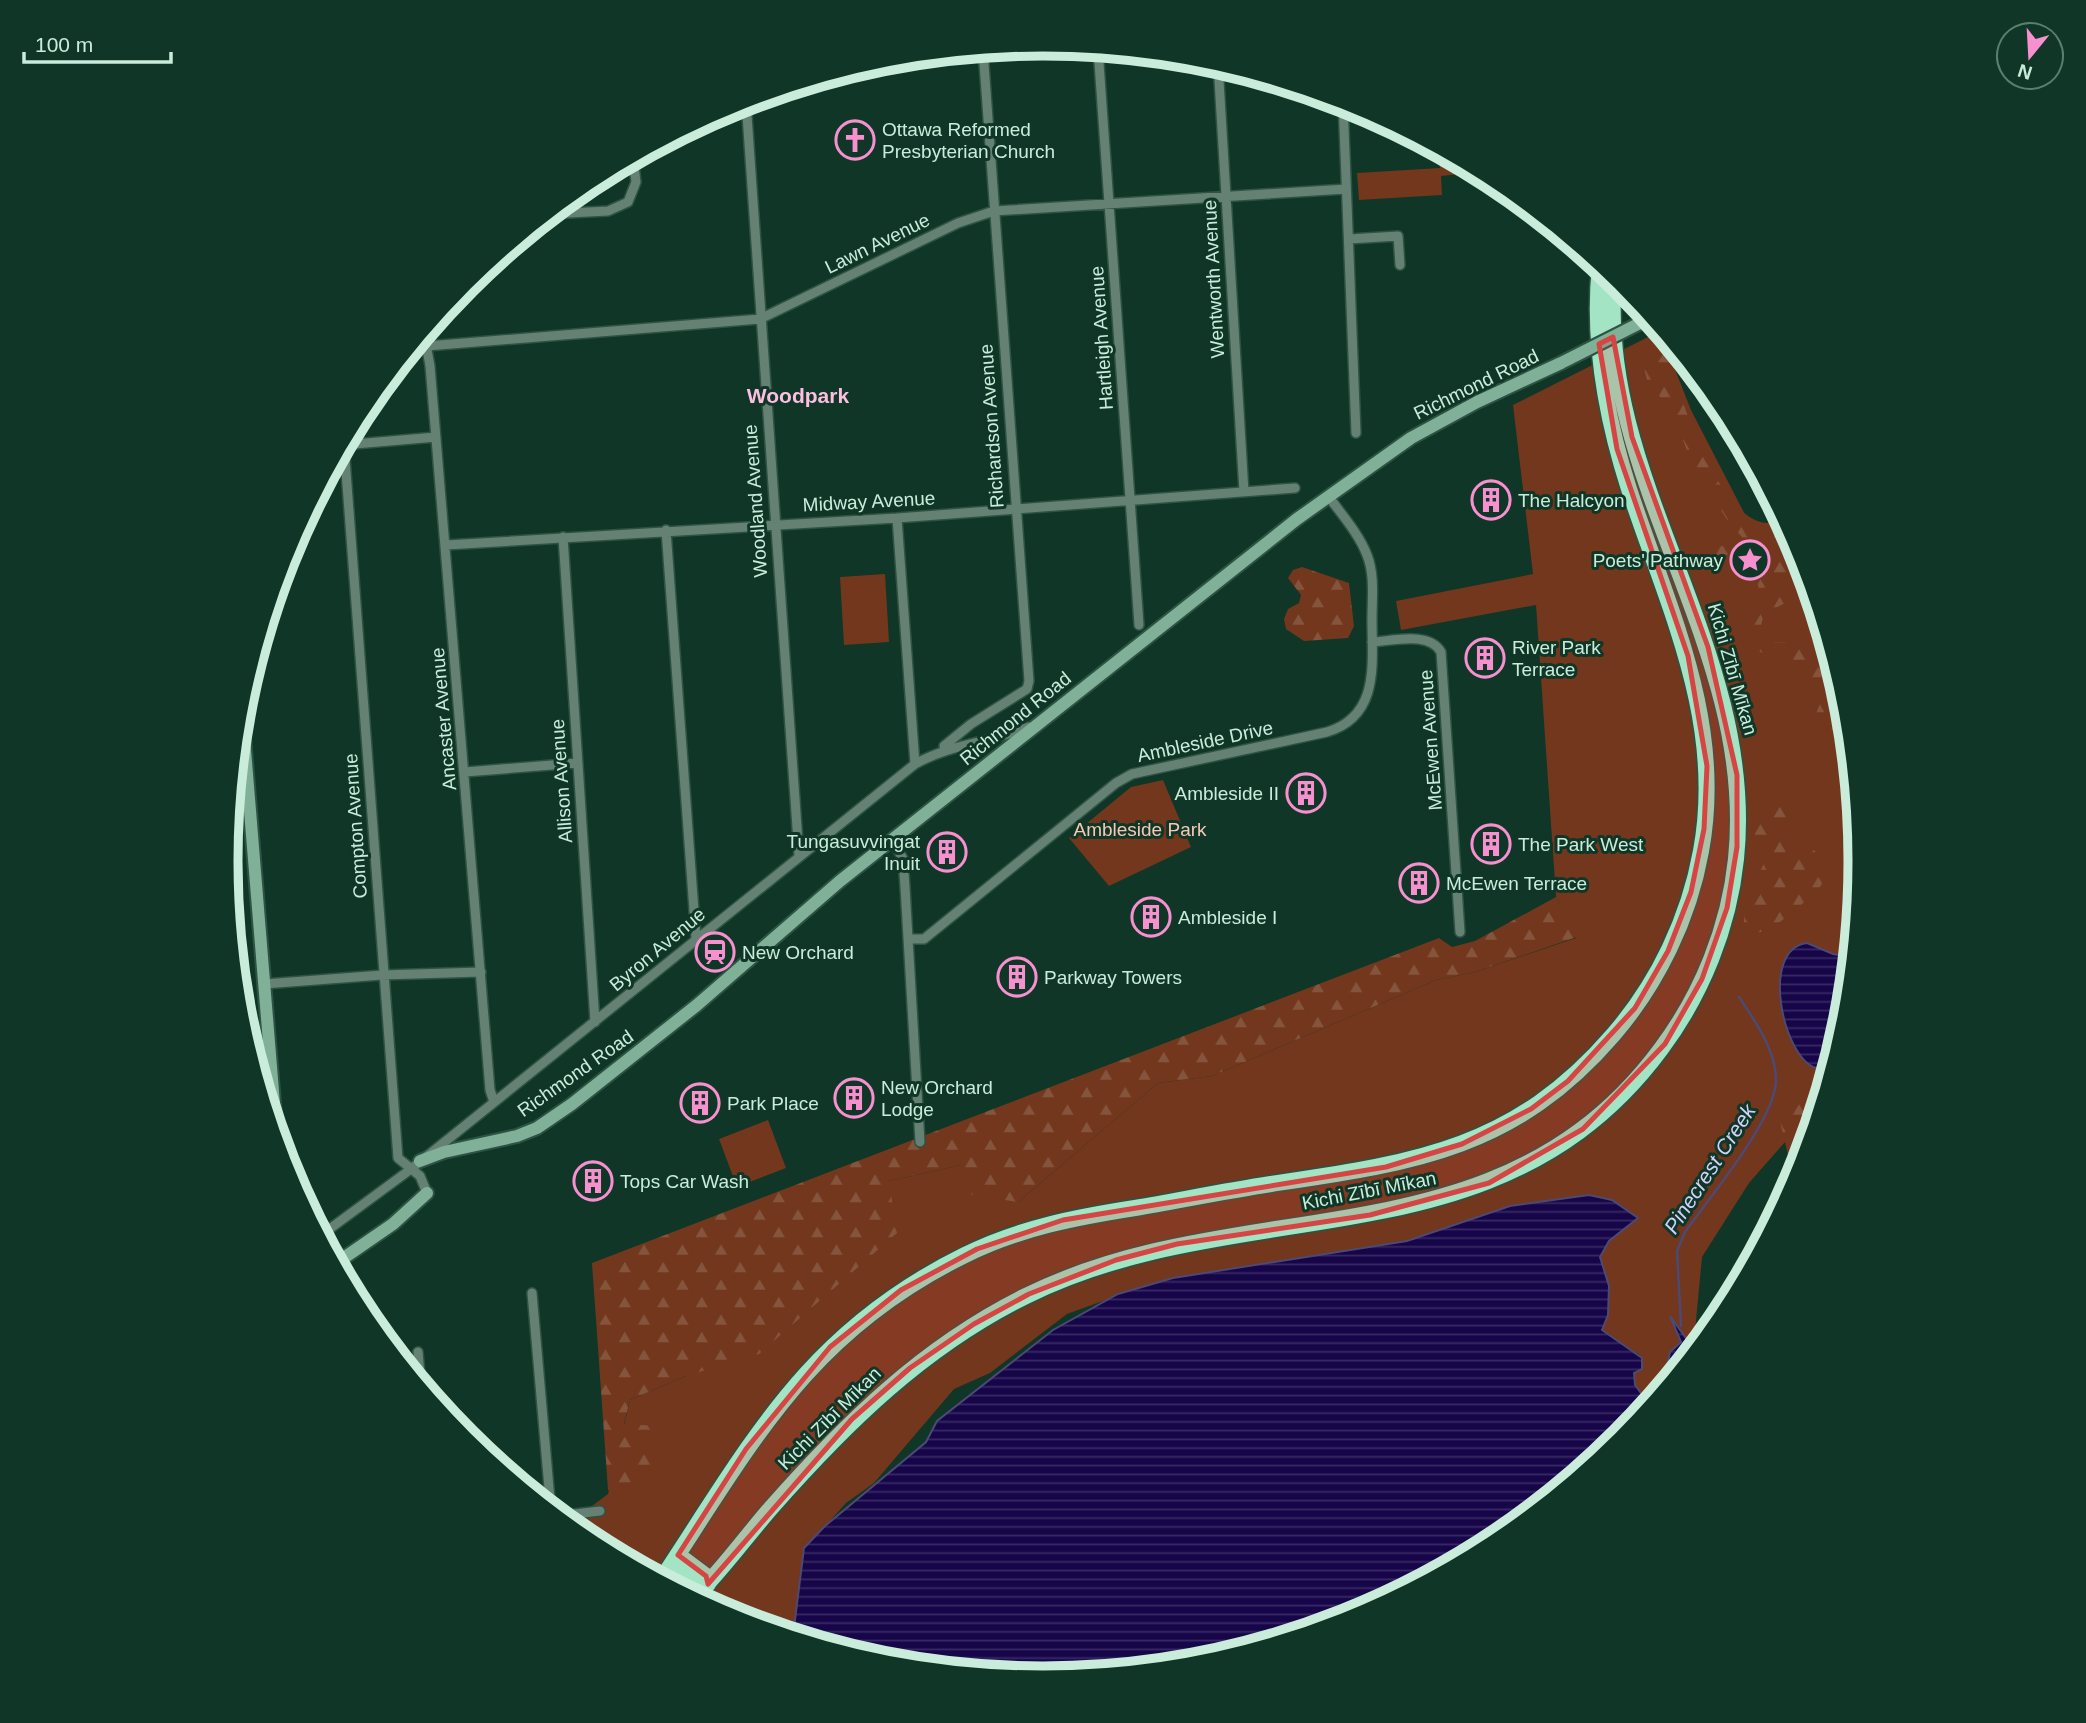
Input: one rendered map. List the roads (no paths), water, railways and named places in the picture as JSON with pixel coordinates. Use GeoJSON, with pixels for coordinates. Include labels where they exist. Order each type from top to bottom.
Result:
{"type":"FeatureCollection","features":[{"type":"Feature","properties":{"kind":"highway","name":"Kichi Zībī Mīkan"},"geometry":{"type":"LineString","coordinates":[[666,1573],[746,1449],[795,1384],[864,1317],[923,1277],[994,1242],[1063,1220],[1386,1167],[1462,1144],[1531,1109],[1568,1081],[1635,1008],[1668,951],[1691,892],[1704,829],[1707,766],[1701,713],[1688,656],[1630,492],[1611,426],[1599,343],[1600,280]]}},
{"type":"Feature","properties":{"kind":"highway","name":"Kichi Zībī Mīkan"},"geometry":{"type":"LineString","coordinates":[[701,1591],[852,1419],[910,1368],[974,1324],[1062,1280],[1125,1257],[1209,1239],[1370,1215],[1434,1201],[1489,1183],[1549,1152],[1583,1129],[1633,1083],[1665,1044],[1699,986],[1723,924],[1736,858],[1738,790],[1732,738],[1716,671],[1627,418],[1613,342],[1614,293]]}},
{"type":"Feature","properties":{"kind":"highway"},"geometry":{"type":"LineString","coordinates":[[675,1560],[698,1584],[708,1584]]}},
{"type":"Feature","properties":{"kind":"main road","name":"Richmond Road"},"geometry":{"type":"LineString","coordinates":[[416,1165],[444,1152],[517,1136],[537,1128],[627,1062],[840,881],[1034,725],[1329,497],[1411,438],[1477,402],[1642,322]]}},
{"type":"Feature","properties":{"kind":"main road"},"geometry":{"type":"LineString","coordinates":[[245,750],[274,1098]]}},
{"type":"Feature","properties":{"kind":"main road"},"geometry":{"type":"LineString","coordinates":[[342,1259],[393,1224],[426,1193]]}},
{"type":"Feature","properties":{"kind":"street","name":"Hartleigh Avenue"},"geometry":{"type":"LineString","coordinates":[[1099,58],[1139,625]]}},
{"type":"Feature","properties":{"kind":"street","name":"Richardson Avenue"},"geometry":{"type":"LineString","coordinates":[[937,752],[971,724],[1027,689],[984,59]]}},
{"type":"Feature","properties":{"kind":"street","name":"Wentworth Avenue"},"geometry":{"type":"LineString","coordinates":[[1219,75],[1244,492]]}},
{"type":"Feature","properties":{"kind":"street","name":"Woodland Avenue"},"geometry":{"type":"LineString","coordinates":[[747,113],[773,524],[799,856]]}},
{"type":"Feature","properties":{"kind":"street"},"geometry":{"type":"LineString","coordinates":[[1343,114],[1356,433]]}},
{"type":"Feature","properties":{"kind":"street"},"geometry":{"type":"LineString","coordinates":[[565,213],[608,211],[628,202],[636,182],[634,168]]}},
{"type":"Feature","properties":{"kind":"street","name":"Lawn Avenue"},"geometry":{"type":"LineString","coordinates":[[427,346],[760,319],[958,223],[994,211],[1346,189]]}},
{"type":"Feature","properties":{"kind":"street"},"geometry":{"type":"LineString","coordinates":[[1349,239],[1398,236],[1400,265]]}},
{"type":"Feature","properties":{"kind":"street","name":"Ancaster Avenue"},"geometry":{"type":"LineString","coordinates":[[427,346],[446,545],[490,1093],[494,1102]]}},
{"type":"Feature","properties":{"kind":"street"},"geometry":{"type":"LineString","coordinates":[[354,444],[436,437]]}},
{"type":"Feature","properties":{"kind":"street","name":"Compton Avenue"},"geometry":{"type":"LineString","coordinates":[[344,461],[398,1158],[416,1165],[426,1193]]}},
{"type":"Feature","properties":{"kind":"street","name":"Midway Avenue"},"geometry":{"type":"LineString","coordinates":[[446,545],[897,518],[1295,488]]}},
{"type":"Feature","properties":{"kind":"street"},"geometry":{"type":"LineString","coordinates":[[1329,497],[1358,537],[1370,562],[1372,642]]}},
{"type":"Feature","properties":{"kind":"street"},"geometry":{"type":"LineString","coordinates":[[897,518],[915,764]]}},
{"type":"Feature","properties":{"kind":"street"},"geometry":{"type":"LineString","coordinates":[[666,530],[696,938]]}},
{"type":"Feature","properties":{"kind":"street","name":"Allison Avenue"},"geometry":{"type":"LineString","coordinates":[[563,537],[595,1022]]}},
{"type":"Feature","properties":{"kind":"street","name":"McEwen Avenue"},"geometry":{"type":"LineString","coordinates":[[1372,642],[1424,639],[1434,643],[1441,652],[1460,932]]}},
{"type":"Feature","properties":{"kind":"street","name":"Ambleside Drive"},"geometry":{"type":"LineString","coordinates":[[909,939],[924,939],[1124,778],[1327,733],[1348,724],[1360,711],[1370,690],[1372,642]]}},
{"type":"Feature","properties":{"kind":"street","name":"Byron Avenue"},"geometry":{"type":"LineString","coordinates":[[327,1230],[416,1165],[915,764],[937,752],[1009,735],[1034,725]]}},
{"type":"Feature","properties":{"kind":"street"},"geometry":{"type":"LineString","coordinates":[[465,772],[577,763]]}},
{"type":"Feature","properties":{"kind":"street"},"geometry":{"type":"LineString","coordinates":[[893,841],[902,859],[920,1142]]}},
{"type":"Feature","properties":{"kind":"street"},"geometry":{"type":"LineString","coordinates":[[264,984],[382,975],[481,972]]}},
{"type":"Feature","properties":{"kind":"street"},"geometry":{"type":"LineString","coordinates":[[532,1293],[550,1498]]}},
{"type":"Feature","properties":{"kind":"street"},"geometry":{"type":"LineString","coordinates":[[418,1352],[420,1371]]}},
{"type":"Feature","properties":{"kind":"street"},"geometry":{"type":"LineString","coordinates":[[572,1514],[600,1511]]}},
{"type":"Feature","properties":{"kind":"waterway","name":"Pinecrest Creek"},"geometry":{"type":"LineString","coordinates":[[1681,1326],[1677,1251],[1685,1232],[1754,1136],[1773,1096],[1776,1080],[1769,1047],[1739,997]]}},
{"type":"Feature","properties":{"kind":"place","name":"Ottawa Reformed Presbyterian Church"},"geometry":{"type":"Point","coordinates":[855,140]}},
{"type":"Feature","properties":{"kind":"place","name":"The Halcyon"},"geometry":{"type":"Point","coordinates":[1491,500]}},
{"type":"Feature","properties":{"kind":"place","name":"Poets' Pathway"},"geometry":{"type":"Point","coordinates":[1750,560]}},
{"type":"Feature","properties":{"kind":"place","name":"River Park Terrace"},"geometry":{"type":"Point","coordinates":[1485,658]}},
{"type":"Feature","properties":{"kind":"place","name":"Ambleside II"},"geometry":{"type":"Point","coordinates":[1306,793]}},
{"type":"Feature","properties":{"kind":"place","name":"The Park West"},"geometry":{"type":"Point","coordinates":[1491,844]}},
{"type":"Feature","properties":{"kind":"place","name":"Tungasuvvingat Inuit"},"geometry":{"type":"Point","coordinates":[947,852]}},
{"type":"Feature","properties":{"kind":"place","name":"McEwen Terrace"},"geometry":{"type":"Point","coordinates":[1419,883]}},
{"type":"Feature","properties":{"kind":"place","name":"Ambleside I"},"geometry":{"type":"Point","coordinates":[1151,917]}},
{"type":"Feature","properties":{"kind":"place","name":"New Orchard"},"geometry":{"type":"Point","coordinates":[715,952]}},
{"type":"Feature","properties":{"kind":"place","name":"Parkway Towers"},"geometry":{"type":"Point","coordinates":[1017,977]}},
{"type":"Feature","properties":{"kind":"place","name":"New Orchard Lodge"},"geometry":{"type":"Point","coordinates":[854,1098]}},
{"type":"Feature","properties":{"kind":"place","name":"Park Place"},"geometry":{"type":"Point","coordinates":[700,1103]}},
{"type":"Feature","properties":{"kind":"place","name":"Tops Car Wash"},"geometry":{"type":"Point","coordinates":[593,1181]}},
{"type":"Feature","properties":{"kind":"district","name":"Woodpark"},"geometry":{"type":"Point","coordinates":[798,396]}},
{"type":"Feature","properties":{"kind":"park label","name":"Ambleside Park"},"geometry":{"type":"Point","coordinates":[1140,829]}}]}
